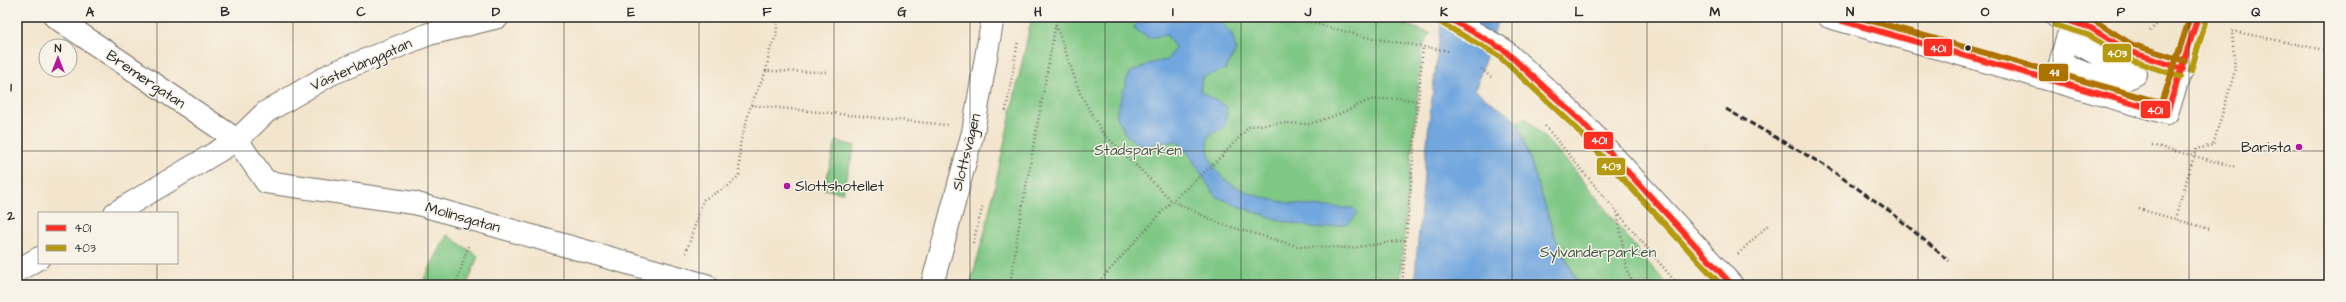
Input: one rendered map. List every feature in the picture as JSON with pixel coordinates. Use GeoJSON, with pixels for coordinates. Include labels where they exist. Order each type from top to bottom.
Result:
{"type":"FeatureCollection","features":[{"type":"Feature","properties":{"kind":"street","name":"Bremergatan"},"geometry":{"type":"LineString","coordinates":[[55,17],[237,140]]}},
{"type":"Feature","properties":{"kind":"street","name":"Västerlånggatan"},"geometry":{"type":"LineString","coordinates":[[116,212],[237,140],[266,112],[331,74],[429,34],[498,17]]}},
{"type":"Feature","properties":{"kind":"street","name":"Slottsvägen"},"geometry":{"type":"LineString","coordinates":[[932,285],[973,132],[993,17]]}},
{"type":"Feature","properties":{"kind":"street"},"geometry":{"type":"LineString","coordinates":[[1447,17],[1504,50],[1579,119],[1732,285]]}},
{"type":"Feature","properties":{"kind":"street"},"geometry":{"type":"LineString","coordinates":[[1828,17],[2167,113],[2183,69],[2198,17]]}},
{"type":"Feature","properties":{"kind":"street"},"geometry":{"type":"LineString","coordinates":[[2057,17],[2091,28],[2128,51],[2183,69]]}},
{"type":"Feature","properties":{"kind":"street","name":"Molinsgatan"},"geometry":{"type":"LineString","coordinates":[[237,140],[266,182],[414,203],[706,285]]}},
{"type":"Feature","properties":{"kind":"street"},"geometry":{"type":"LineString","coordinates":[[17,271],[38,259]]}},
{"type":"Feature","properties":{"kind":"path"},"geometry":{"type":"LineString","coordinates":[[678,277],[703,200],[730,185],[739,175],[740,144],[751,105],[766,71],[770,50],[776,36],[778,17]]}},
{"type":"Feature","properties":{"kind":"path"},"geometry":{"type":"LineString","coordinates":[[1010,285],[1018,231],[1058,17]]}},
{"type":"Feature","properties":{"kind":"path"},"geometry":{"type":"LineString","coordinates":[[1291,17],[1365,37],[1432,47],[1453,53]]}},
{"type":"Feature","properties":{"kind":"path"},"geometry":{"type":"LineString","coordinates":[[1056,25],[1080,93],[1102,132],[1172,201],[1221,224],[1297,246],[1351,248],[1406,240]]}},
{"type":"Feature","properties":{"kind":"path"},"geometry":{"type":"LineString","coordinates":[[2175,219],[2196,149],[2213,145],[2235,71],[2232,31],[2329,51]]}},
{"type":"Feature","properties":{"kind":"path"},"geometry":{"type":"LineString","coordinates":[[1402,285],[1423,46]]}},
{"type":"Feature","properties":{"kind":"path"},"geometry":{"type":"LineString","coordinates":[[1477,67],[1495,79]]}},
{"type":"Feature","properties":{"kind":"path"},"geometry":{"type":"LineString","coordinates":[[766,71],[826,72]]}},
{"type":"Feature","properties":{"kind":"path"},"geometry":{"type":"LineString","coordinates":[[1096,285],[1172,201],[1218,160],[1250,126],[1278,123],[1309,124],[1337,115],[1370,100],[1398,98],[1418,101]]}},
{"type":"Feature","properties":{"kind":"path"},"geometry":{"type":"LineString","coordinates":[[751,105],[932,122],[973,132]]}},
{"type":"Feature","properties":{"kind":"path"},"geometry":{"type":"LineString","coordinates":[[1543,124],[1618,216],[1678,285]]}},
{"type":"Feature","properties":{"kind":"path"},"geometry":{"type":"LineString","coordinates":[[2152,145],[2236,167]]}},
{"type":"Feature","properties":{"kind":"path"},"geometry":{"type":"LineString","coordinates":[[2139,209],[2210,229]]}},
{"type":"Feature","properties":{"kind":"path"},"geometry":{"type":"LineString","coordinates":[[1618,216],[1627,271],[1634,285]]}},
{"type":"Feature","properties":{"kind":"path"},"geometry":{"type":"LineString","coordinates":[[456,285],[476,220]]}},
{"type":"Feature","properties":{"kind":"green space","name":"Stadsparken"},"geometry":{"type":"Polygon","coordinates":[[[1032,17],[1382,17],[1430,33],[1422,49],[1399,285],[970,285],[985,231],[1032,17]]]}},
{"type":"Feature","properties":{"kind":"green space","name":"Sylvanderparken"},"geometry":{"type":"Polygon","coordinates":[[[1525,117],[1574,169],[1643,257],[1668,285],[1579,284],[1555,237],[1518,122],[1525,117]]]}},
{"type":"Feature","properties":{"kind":"green space"},"geometry":{"type":"Polygon","coordinates":[[[836,141],[855,146],[842,193],[824,189],[836,141]]]}},
{"type":"Feature","properties":{"kind":"green space"},"geometry":{"type":"Polygon","coordinates":[[[447,235],[478,256],[467,285],[421,285],[447,235]]]}},
{"type":"Feature","properties":{"kind":"water"},"geometry":{"type":"Polygon","coordinates":[[[1139,17],[1217,17],[1232,34],[1236,50],[1226,69],[1202,77],[1200,91],[1227,107],[1224,127],[1208,136],[1210,158],[1221,175],[1238,188],[1261,197],[1310,206],[1353,208],[1358,213],[1349,223],[1323,229],[1286,222],[1243,208],[1215,196],[1189,154],[1177,141],[1141,146],[1126,135],[1116,115],[1129,73],[1151,63],[1167,60],[1175,48],[1167,35],[1148,38],[1134,28],[1139,17]]]}},
{"type":"Feature","properties":{"kind":"water"},"geometry":{"type":"Polygon","coordinates":[[[1442,17],[1499,17],[1475,90],[1518,122],[1555,237],[1579,285],[1414,285],[1429,122],[1442,17]]]}},
{"type":"Feature","properties":{"kind":"railway"},"geometry":{"type":"LineString","coordinates":[[1726,109],[1824,165],[1891,212],[1949,261]]}},
{"type":"Feature","properties":{"kind":"transit line","name":"401"},"geometry":{"type":"LineString","coordinates":[[1447,17],[1504,50],[1579,119],[1732,285]]}},
{"type":"Feature","properties":{"kind":"transit line","name":"401"},"geometry":{"type":"LineString","coordinates":[[1829,17],[2167,113],[2198,17]]}},
{"type":"Feature","properties":{"kind":"transit line","name":"411"},"geometry":{"type":"LineString","coordinates":[[1858,17],[2162,103],[2190,17]]}},
{"type":"Feature","properties":{"kind":"transit line","name":"401"},"geometry":{"type":"LineString","coordinates":[[2057,17],[2091,28],[2128,51],[2183,69]]}},
{"type":"Feature","properties":{"kind":"transit line","name":"411"},"geometry":{"type":"LineString","coordinates":[[2083,17],[2095,21],[2131,44],[2185,61]]}},
{"type":"Feature","properties":{"kind":"transit line","name":"403"},"geometry":{"type":"LineString","coordinates":[[2191,71],[2206,19]]}},
{"type":"Feature","properties":{"kind":"transit line","name":"403"},"geometry":{"type":"LineString","coordinates":[[1443,24],[1499,56],[1573,125],[1721,285]]}},
{"type":"Feature","properties":{"kind":"transit line","name":"403"},"geometry":{"type":"LineString","coordinates":[[2055,25],[2088,35],[2125,58],[2181,77]]}},
{"type":"Feature","properties":{"kind":"place","name":"Barista"},"geometry":{"type":"Point","coordinates":[2299,147]}},
{"type":"Feature","properties":{"kind":"place","name":"Slottshotellet"},"geometry":{"type":"Point","coordinates":[787,186]}}]}
